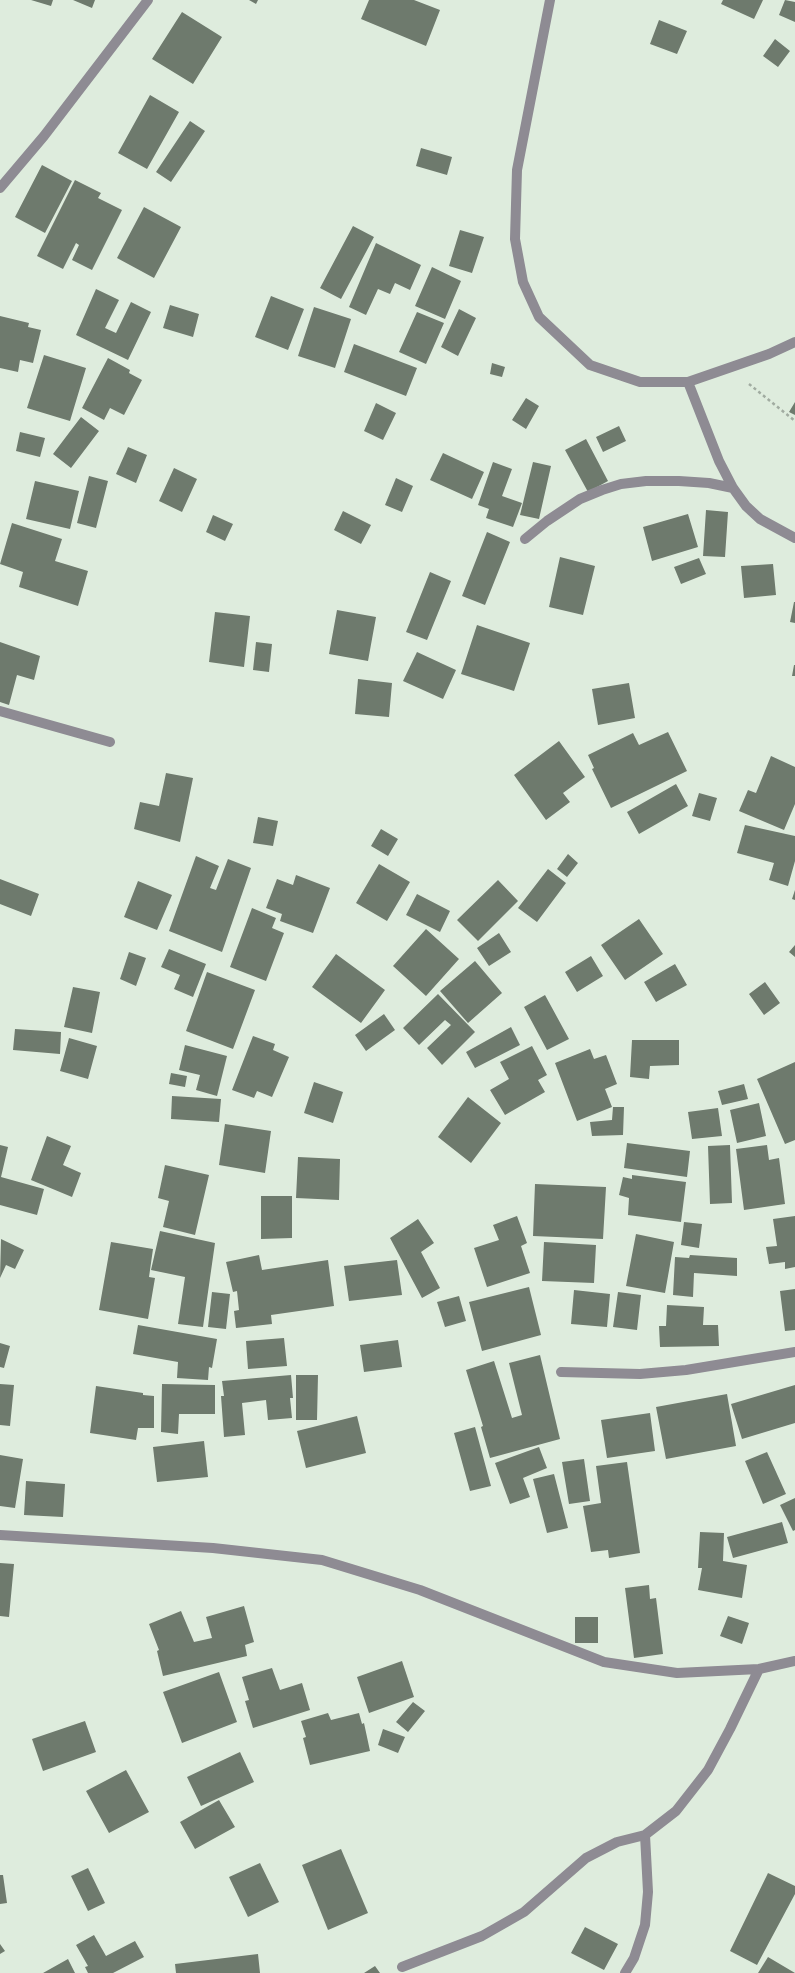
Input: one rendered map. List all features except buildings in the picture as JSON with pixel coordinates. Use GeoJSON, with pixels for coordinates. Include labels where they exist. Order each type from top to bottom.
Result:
{"type":"FeatureCollection","features":[{"type":"Feature","properties":{"kind":"street"},"geometry":{"type":"LineString","coordinates":[[0,188],[44,136],[148,0]]}},
{"type":"Feature","properties":{"kind":"street"},"geometry":{"type":"LineString","coordinates":[[550,0],[517,170],[515,239],[523,282],[539,317],[590,365],[640,382],[688,382],[795,342]]}},
{"type":"Feature","properties":{"kind":"street"},"geometry":{"type":"LineString","coordinates":[[688,382],[719,461],[733,488],[746,506],[760,519],[795,538]]}},
{"type":"Feature","properties":{"kind":"street"},"geometry":{"type":"LineString","coordinates":[[525,539],[547,520],[580,499],[621,484],[646,481],[679,481],[709,483],[733,488]]}},
{"type":"Feature","properties":{"kind":"street"},"geometry":{"type":"LineString","coordinates":[[0,711],[110,742]]}},
{"type":"Feature","properties":{"kind":"street"},"geometry":{"type":"LineString","coordinates":[[561,1372],[640,1374],[678,1370],[795,1352]]}},
{"type":"Feature","properties":{"kind":"street"},"geometry":{"type":"LineString","coordinates":[[0,1535],[213,1548],[322,1560],[420,1590],[604,1662],[677,1673],[759,1669],[795,1661]]}},
{"type":"Feature","properties":{"kind":"street"},"geometry":{"type":"LineString","coordinates":[[402,1967],[482,1936],[524,1912],[586,1858],[617,1842],[645,1835],[676,1811],[708,1770],[759,1669]]}},
{"type":"Feature","properties":{"kind":"street"},"geometry":{"type":"LineString","coordinates":[[625,1973],[634,1958],[645,1925],[648,1892],[645,1835]]}},
{"type":"Feature","properties":{"kind":"path"},"geometry":{"type":"LineString","coordinates":[[730,367],[795,421]]}}]}
